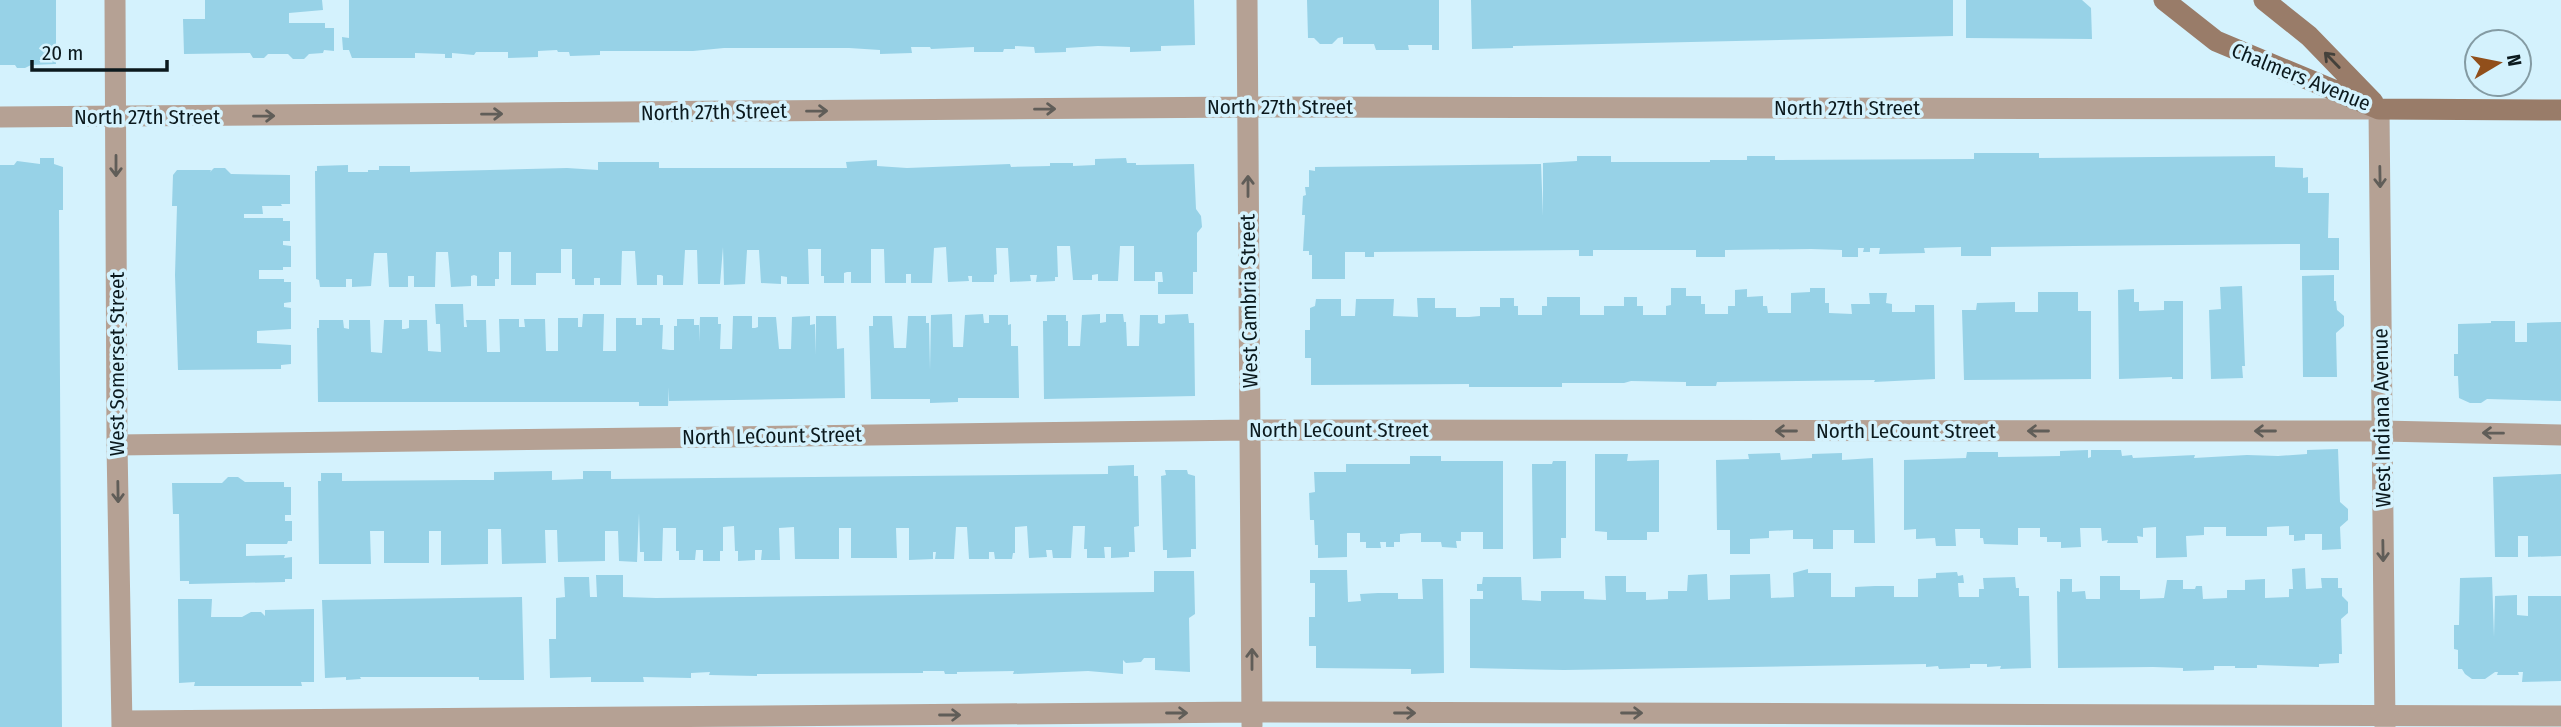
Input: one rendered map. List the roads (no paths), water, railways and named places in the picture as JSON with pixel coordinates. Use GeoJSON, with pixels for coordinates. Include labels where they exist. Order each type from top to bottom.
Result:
{"type":"FeatureCollection","features":[{"type":"Feature","properties":{"kind":"street","name":"West Somerset Street"},"geometry":{"type":"LineString","coordinates":[[115,0],[117,445],[122,724]]}},
{"type":"Feature","properties":{"kind":"street","name":"West Cambria Street"},"geometry":{"type":"LineString","coordinates":[[1247,0],[1252,720]]}},
{"type":"Feature","properties":{"kind":"street","name":"Chalmers Avenue"},"geometry":{"type":"LineString","coordinates":[[2164,0],[2216,41],[2379,109]]}},
{"type":"Feature","properties":{"kind":"street","name":"Chalmers Avenue"},"geometry":{"type":"LineString","coordinates":[[2264,0],[2309,36],[2379,109]]}},
{"type":"Feature","properties":{"kind":"street","name":"North 27th Street"},"geometry":{"type":"LineString","coordinates":[[0,117],[1247,107],[2561,110]]}},
{"type":"Feature","properties":{"kind":"street","name":"West Indiana Avenue"},"geometry":{"type":"LineString","coordinates":[[2379,109],[2385,720]]}},
{"type":"Feature","properties":{"kind":"street","name":"North LeCount Street"},"geometry":{"type":"LineString","coordinates":[[117,445],[1250,430],[2382,431],[2561,435]]}},
{"type":"Feature","properties":{"kind":"street"},"geometry":{"type":"LineString","coordinates":[[122,724],[2385,720],[2561,716]]}}]}
